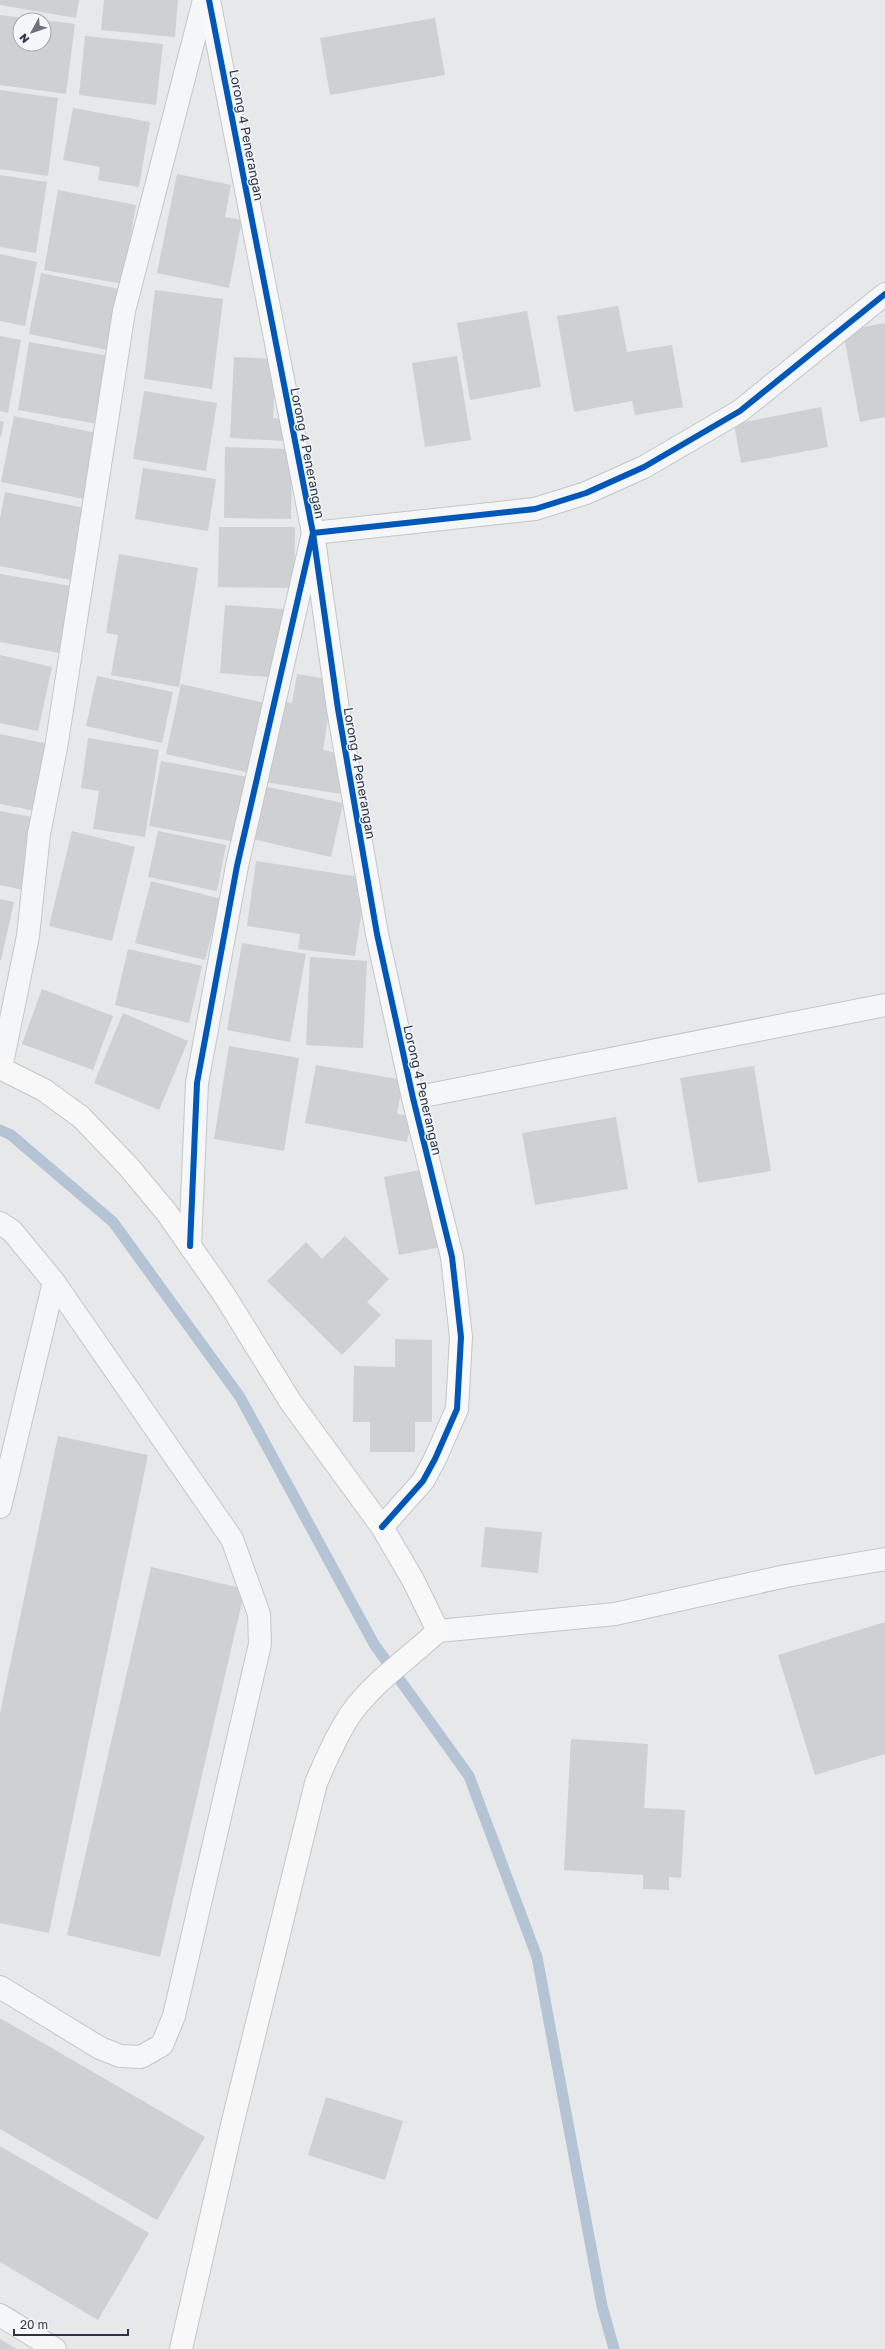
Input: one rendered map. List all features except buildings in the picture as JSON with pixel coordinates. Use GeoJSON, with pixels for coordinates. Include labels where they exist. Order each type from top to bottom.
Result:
{"type":"FeatureCollection","features":[{"type":"Feature","properties":{"kind":"street"},"geometry":{"type":"LineString","coordinates":[[204,0],[124,311],[56,748],[39,834],[28,936],[1,1068],[44,1090],[82,1117],[128,1166],[167,1213],[223,1293],[290,1401],[382,1527],[413,1580],[438,1631]]}},
{"type":"Feature","properties":{"kind":"street","name":"Lorong 4 Penerangan"},"geometry":{"type":"LineString","coordinates":[[210,0],[313,533],[338,709],[377,934],[413,1098],[452,1257],[461,1337],[456,1409],[435,1459],[423,1481],[382,1527]]}},
{"type":"Feature","properties":{"kind":"street"},"geometry":{"type":"LineString","coordinates":[[190,1246],[197,1083],[237,866],[313,533],[535,510],[586,493],[644,468],[740,411],[885,294]]}},
{"type":"Feature","properties":{"kind":"street"},"geometry":{"type":"LineString","coordinates":[[413,1098],[885,1005]]}},
{"type":"Feature","properties":{"kind":"street"},"geometry":{"type":"LineString","coordinates":[[0,1223],[12,1231],[54,1282],[232,1539],[259,1614],[260,1644],[174,2016],[162,2045],[141,2057],[120,2056],[94,2044],[0,1987]]}},
{"type":"Feature","properties":{"kind":"street"},"geometry":{"type":"LineString","coordinates":[[0,1507],[54,1282]]}},
{"type":"Feature","properties":{"kind":"street"},"geometry":{"type":"LineString","coordinates":[[181,2349],[316,1783],[334,1742],[351,1714],[369,1692],[438,1631],[615,1614],[786,1576],[885,1559]]}},
{"type":"Feature","properties":{"kind":"street"},"geometry":{"type":"LineString","coordinates":[[0,2315],[55,2349]]}},
{"type":"Feature","properties":{"kind":"waterway"},"geometry":{"type":"LineString","coordinates":[[0,1130],[11,1135],[113,1222],[240,1397],[374,1644],[469,1776],[537,1957],[602,2306],[614,2349]]}},
{"type":"Feature","properties":{"kind":"cycle path"},"geometry":{"type":"LineString","coordinates":[[209,0],[313,533],[338,709],[377,934],[413,1098],[452,1257],[461,1337],[457,1409],[435,1459],[423,1481],[382,1527]]}},
{"type":"Feature","properties":{"kind":"cycle path"},"geometry":{"type":"LineString","coordinates":[[190,1246],[197,1083],[237,866],[313,533],[535,509],[586,493],[644,467],[740,411],[885,294]]}}]}
